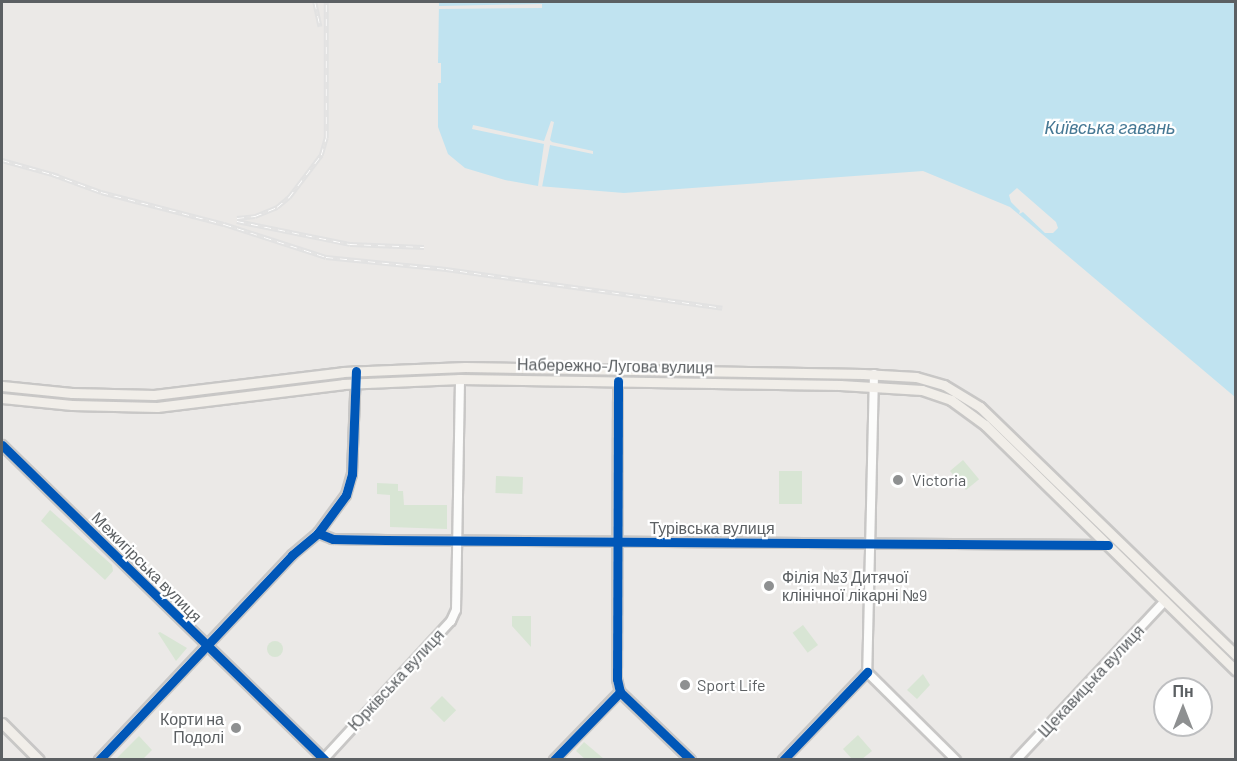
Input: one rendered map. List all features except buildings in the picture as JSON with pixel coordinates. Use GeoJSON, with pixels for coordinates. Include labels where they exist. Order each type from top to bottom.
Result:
{"type":"FeatureCollection","features":[{"type":"Feature","properties":{"kind":"main road","name":"Набережно-Лугова вулиця"},"geometry":{"type":"LineString","coordinates":[[2,386],[72,393],[154,395],[356,371],[486,367],[874,374],[931,381],[970,399],[991,416],[1236,655]]}},
{"type":"Feature","properties":{"kind":"main road","name":"Набережно-Лугова вулиця"},"geometry":{"type":"LineString","coordinates":[[2,398],[72,405],[157,407],[355,384],[460,379],[874,386],[922,390],[962,407],[985,425],[1236,670]]}},
{"type":"Feature","properties":{"kind":"main road"},"geometry":{"type":"LineString","coordinates":[[2,723],[39,759]]}},
{"type":"Feature","properties":{"kind":"street"},"geometry":{"type":"LineString","coordinates":[[99,759],[292,555],[318,533],[346,495],[351,482],[356,371]]}},
{"type":"Feature","properties":{"kind":"street"},"geometry":{"type":"LineString","coordinates":[[783,759],[867,672],[874,374]]}},
{"type":"Feature","properties":{"kind":"street","name":"Юрківська вулиця"},"geometry":{"type":"LineString","coordinates":[[324,759],[451,621],[457,605],[460,379]]}},
{"type":"Feature","properties":{"kind":"street"},"geometry":{"type":"LineString","coordinates":[[618,381],[617,679],[620,692],[691,759]]}},
{"type":"Feature","properties":{"kind":"street","name":"Межигірська вулиця"},"geometry":{"type":"LineString","coordinates":[[2,445],[324,759]]}},
{"type":"Feature","properties":{"kind":"street","name":"Турівська вулиця"},"geometry":{"type":"LineString","coordinates":[[318,533],[333,539],[459,541],[1108,545]]}},
{"type":"Feature","properties":{"kind":"street","name":"Щекавицька вулиця"},"geometry":{"type":"LineString","coordinates":[[1016,759],[1165,601]]}},
{"type":"Feature","properties":{"kind":"street"},"geometry":{"type":"LineString","coordinates":[[867,672],[957,759]]}},
{"type":"Feature","properties":{"kind":"street"},"geometry":{"type":"LineString","coordinates":[[554,759],[620,692]]}},
{"type":"Feature","properties":{"kind":"green space"},"geometry":{"type":"Polygon","coordinates":[[[963,460],[979,479],[966,490],[950,471],[963,460]]]}},
{"type":"Feature","properties":{"kind":"green space"},"geometry":{"type":"Polygon","coordinates":[[[779,471],[802,471],[802,504],[779,504],[779,471]]]}},
{"type":"Feature","properties":{"kind":"green space"},"geometry":{"type":"Polygon","coordinates":[[[496,476],[523,477],[522,494],[495,493],[496,476]]]}},
{"type":"Feature","properties":{"kind":"green space"},"geometry":{"type":"Polygon","coordinates":[[[377,483],[398,484],[398,491],[403,491],[404,505],[447,505],[447,529],[390,527],[390,495],[377,494],[377,483]]]}},
{"type":"Feature","properties":{"kind":"green space"},"geometry":{"type":"Polygon","coordinates":[[[50,510],[112,565],[113,571],[105,580],[41,521],[50,510]]]}},
{"type":"Feature","properties":{"kind":"green space"},"geometry":{"type":"Polygon","coordinates":[[[512,616],[531,616],[531,647],[512,626],[512,616]]]}},
{"type":"Feature","properties":{"kind":"green space"},"geometry":{"type":"Polygon","coordinates":[[[803,625],[818,645],[808,653],[793,633],[803,625]]]}},
{"type":"Feature","properties":{"kind":"green space"},"geometry":{"type":"Polygon","coordinates":[[[160,632],[187,648],[176,661],[158,633],[160,632]]]}},
{"type":"Feature","properties":{"kind":"green space"},"geometry":{"type":"Polygon","coordinates":[[[275,641],[281,643],[283,649],[281,655],[275,657],[269,655],[267,649],[269,643],[275,641]]]}},
{"type":"Feature","properties":{"kind":"green space"},"geometry":{"type":"Polygon","coordinates":[[[923,674],[930,685],[917,699],[907,690],[923,674]]]}},
{"type":"Feature","properties":{"kind":"green space"},"geometry":{"type":"Polygon","coordinates":[[[442,696],[456,710],[444,722],[430,708],[442,696]]]}},
{"type":"Feature","properties":{"kind":"green space"},"geometry":{"type":"Polygon","coordinates":[[[858,735],[872,751],[862,759],[852,759],[843,749],[858,735]]]}},
{"type":"Feature","properties":{"kind":"green space"},"geometry":{"type":"Polygon","coordinates":[[[139,736],[152,750],[143,759],[116,759],[139,736]]]}},
{"type":"Feature","properties":{"kind":"green space"},"geometry":{"type":"Polygon","coordinates":[[[584,742],[604,759],[585,759],[576,751],[584,742]]]}},
{"type":"Feature","properties":{"kind":"water","name":"Київська гавань"},"geometry":{"type":"Polygon","coordinates":[[[439,2],[1235,2],[1235,397],[1010,207],[923,171],[624,193],[538,186],[505,180],[465,168],[448,154],[438,127],[438,83],[441,83],[441,63],[438,63],[439,2]]]}},
{"type":"Feature","properties":{"kind":"pier"},"geometry":{"type":"Polygon","coordinates":[[[542,4],[542,8],[439,9],[439,6],[542,4]]]}},
{"type":"Feature","properties":{"kind":"pier"},"geometry":{"type":"Polygon","coordinates":[[[551,121],[554,122],[550,140],[552,142],[593,151],[593,154],[550,145],[542,187],[538,186],[544,144],[472,129],[473,125],[544,141],[551,121]]]}},
{"type":"Feature","properties":{"kind":"pier"},"geometry":{"type":"Polygon","coordinates":[[[1017,188],[1056,222],[1058,228],[1053,233],[1045,233],[1023,212],[1019,214],[1020,211],[1011,202],[1009,195],[1017,188]]]}},
{"type":"Feature","properties":{"kind":"railway"},"geometry":{"type":"LineString","coordinates":[[315,2],[320,26]]}},
{"type":"Feature","properties":{"kind":"railway"},"geometry":{"type":"LineString","coordinates":[[237,218],[255,216],[277,207],[289,197],[321,155],[326,138],[326,2]]}},
{"type":"Feature","properties":{"kind":"railway"},"geometry":{"type":"LineString","coordinates":[[2,160],[59,176]]}},
{"type":"Feature","properties":{"kind":"railway"},"geometry":{"type":"LineString","coordinates":[[52,174],[101,192],[224,224],[326,257],[446,269],[722,308]]}},
{"type":"Feature","properties":{"kind":"railway"},"geometry":{"type":"LineString","coordinates":[[237,221],[350,244],[424,247]]}},
{"type":"Feature","properties":{"kind":"cycle path"},"geometry":{"type":"LineString","coordinates":[[99,760],[292,555],[318,533],[346,495],[352,474],[356,371]]}},
{"type":"Feature","properties":{"kind":"cycle path"},"geometry":{"type":"LineString","coordinates":[[554,760],[620,692],[617,679],[618,381]]}},
{"type":"Feature","properties":{"kind":"cycle path"},"geometry":{"type":"LineString","coordinates":[[2,445],[325,760]]}},
{"type":"Feature","properties":{"kind":"cycle path"},"geometry":{"type":"LineString","coordinates":[[318,533],[333,539],[386,540],[1108,545]]}},
{"type":"Feature","properties":{"kind":"cycle path"},"geometry":{"type":"LineString","coordinates":[[783,760],[867,672]]}},
{"type":"Feature","properties":{"kind":"cycle path"},"geometry":{"type":"LineString","coordinates":[[620,692],[691,760]]}},
{"type":"Feature","properties":{"kind":"place","name":"Victoria"},"geometry":{"type":"Point","coordinates":[898,480]}},
{"type":"Feature","properties":{"kind":"place","name":"Філія №3 Дитячої клінічної лікарні №9"},"geometry":{"type":"Point","coordinates":[769,586]}},
{"type":"Feature","properties":{"kind":"place","name":"Sport Life"},"geometry":{"type":"Point","coordinates":[685,685]}},
{"type":"Feature","properties":{"kind":"place","name":"Корти на Подолі"},"geometry":{"type":"Point","coordinates":[236,728]}}]}
